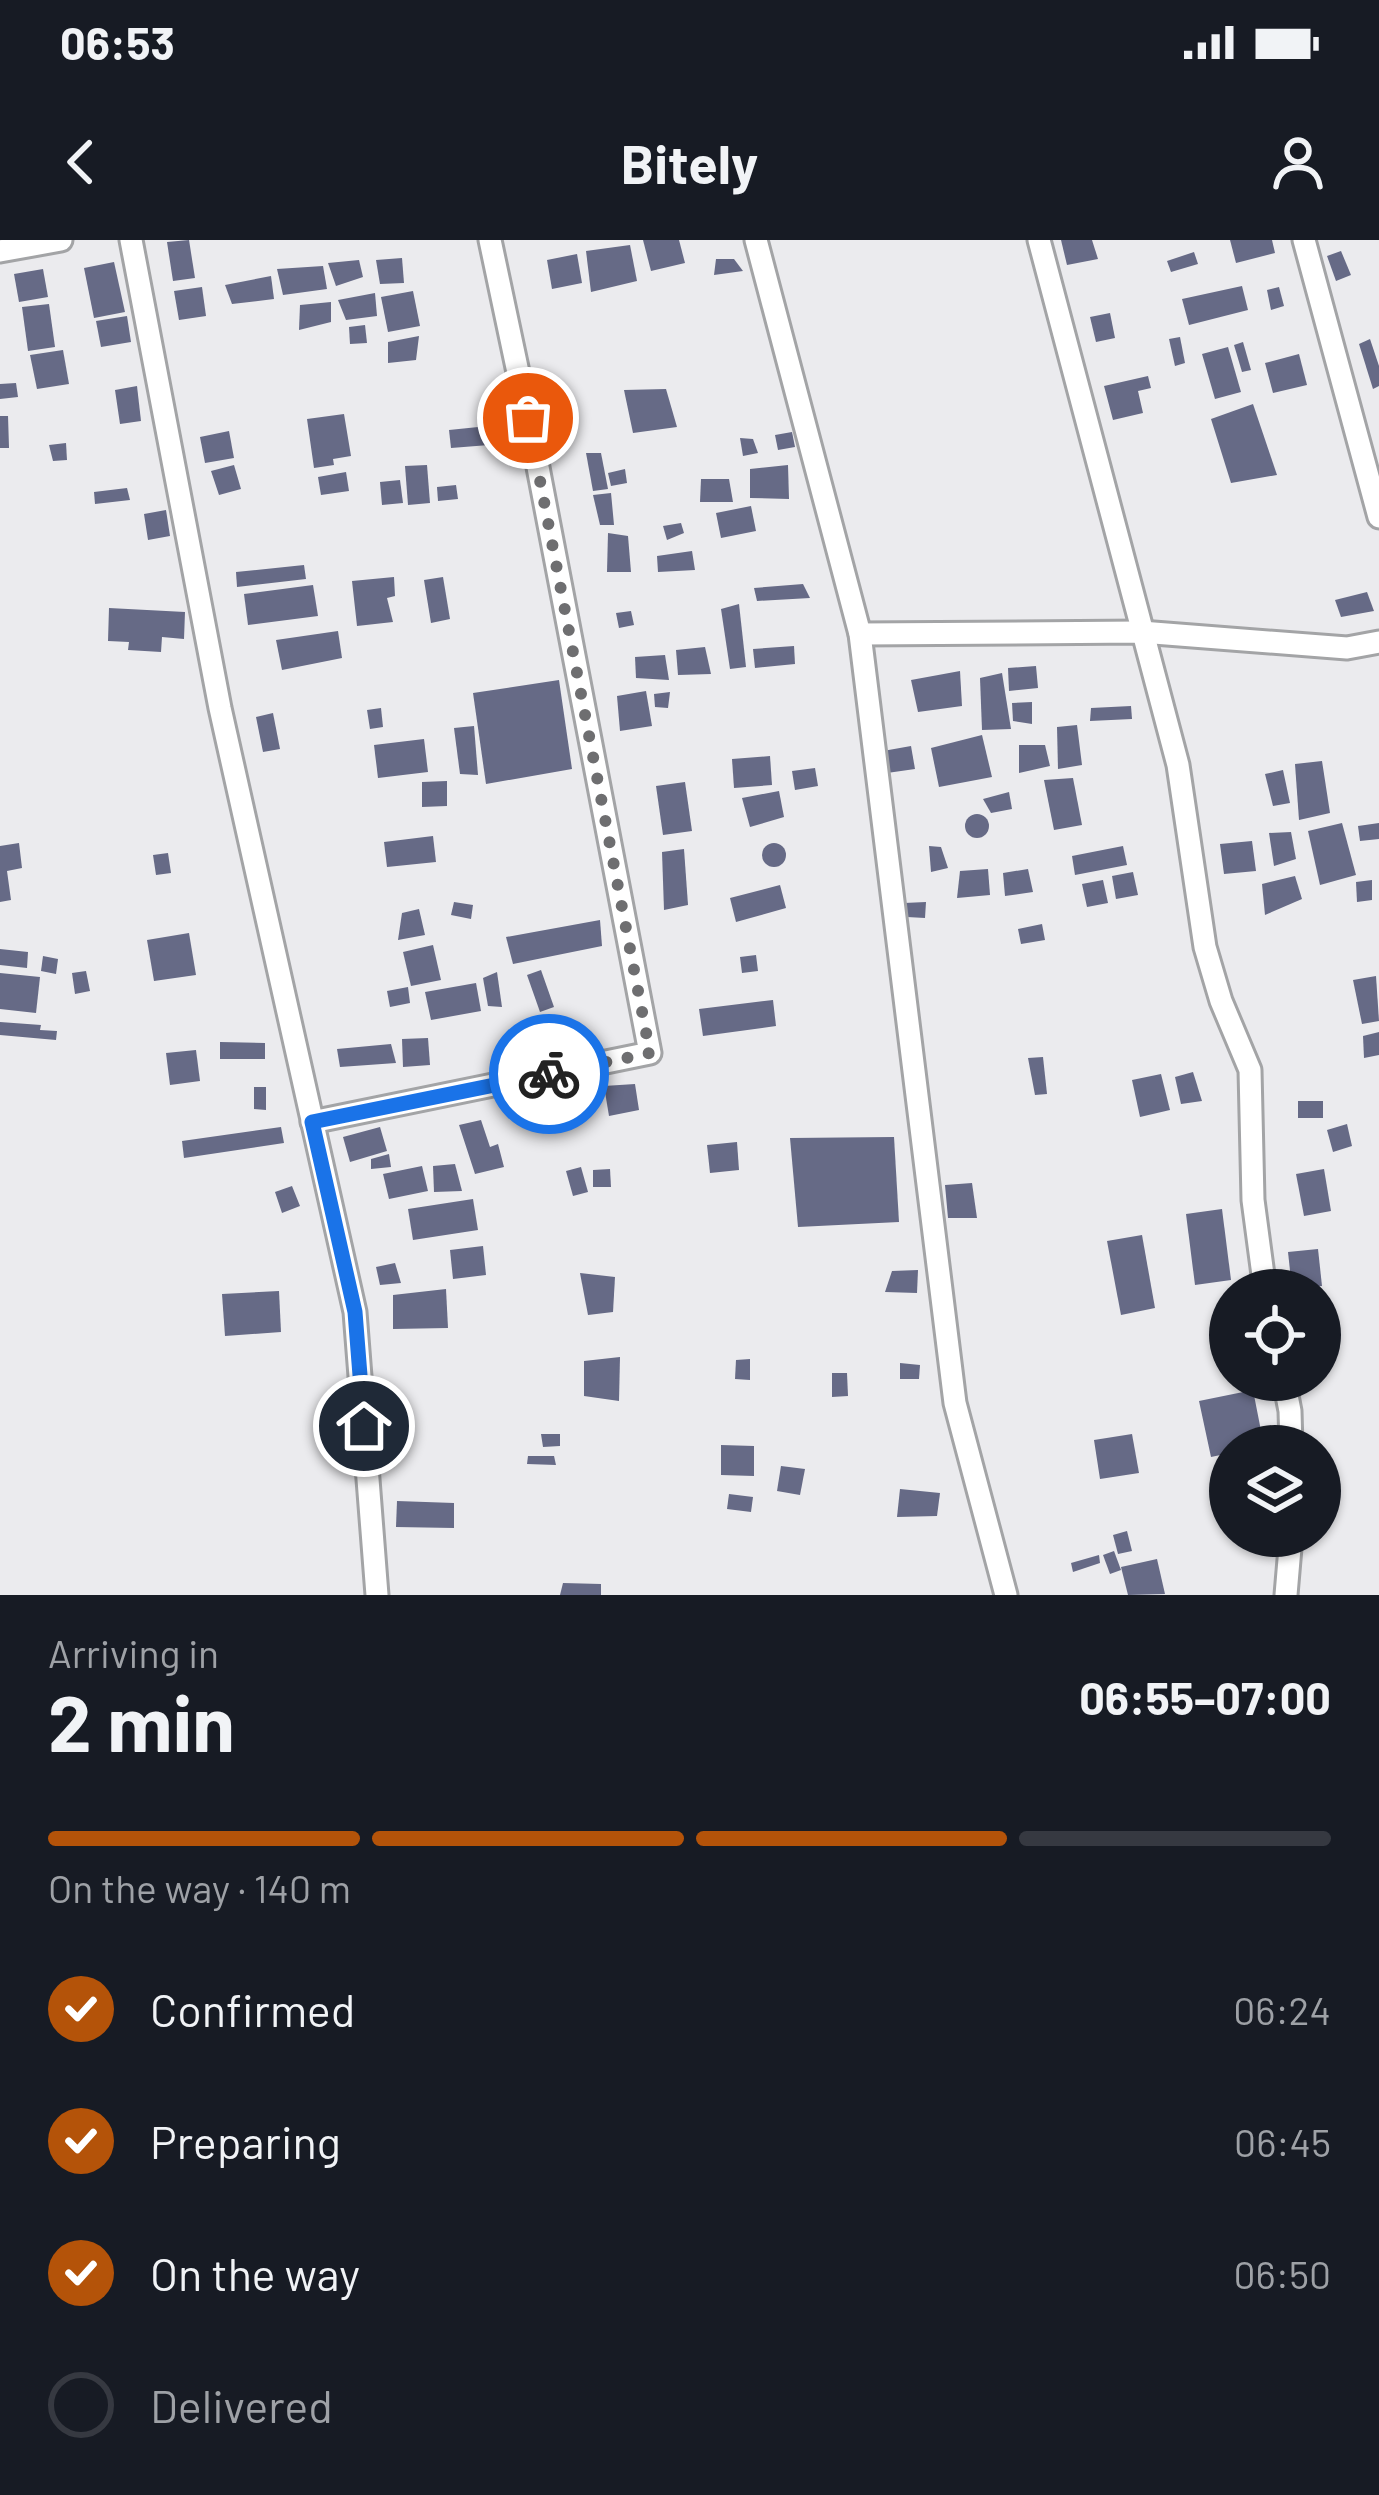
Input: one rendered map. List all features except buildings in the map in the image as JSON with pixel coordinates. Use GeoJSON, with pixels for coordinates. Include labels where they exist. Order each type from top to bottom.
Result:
{"type":"FeatureCollection","features":[{"type":"Feature","properties":{"kind":"street"},"geometry":{"type":"LineString","coordinates":[[0,251],[61,240]]}},
{"type":"Feature","properties":{"kind":"street"},"geometry":{"type":"LineString","coordinates":[[131,240],[220,708],[355,1312],[377,1595]]}},
{"type":"Feature","properties":{"kind":"street"},"geometry":{"type":"LineString","coordinates":[[312,1122],[650,1053],[542,485],[490,240]]}},
{"type":"Feature","properties":{"kind":"street"},"geometry":{"type":"LineString","coordinates":[[756,240],[860,634],[955,1403],[1006,1595]]}},
{"type":"Feature","properties":{"kind":"street"},"geometry":{"type":"LineString","coordinates":[[1039,240],[1178,765],[1205,947],[1250,1070],[1253,1200],[1262,1269]]}},
{"type":"Feature","properties":{"kind":"street"},"geometry":{"type":"LineString","coordinates":[[1304,240],[1379,518]]}},
{"type":"Feature","properties":{"kind":"street"},"geometry":{"type":"LineString","coordinates":[[860,634],[1141,632],[1347,648],[1379,642]]}},
{"type":"Feature","properties":{"kind":"street"},"geometry":{"type":"LineString","coordinates":[[1286,1595],[1289,1557]]}},
{"type":"Feature","properties":{"kind":"way so far"},"geometry":{"type":"LineString","coordinates":[[528,418],[650,1053],[549,1074]]}},
{"type":"Feature","properties":{"kind":"route"},"geometry":{"type":"LineString","coordinates":[[364,1426],[355,1312],[312,1122],[549,1074]]}}]}
